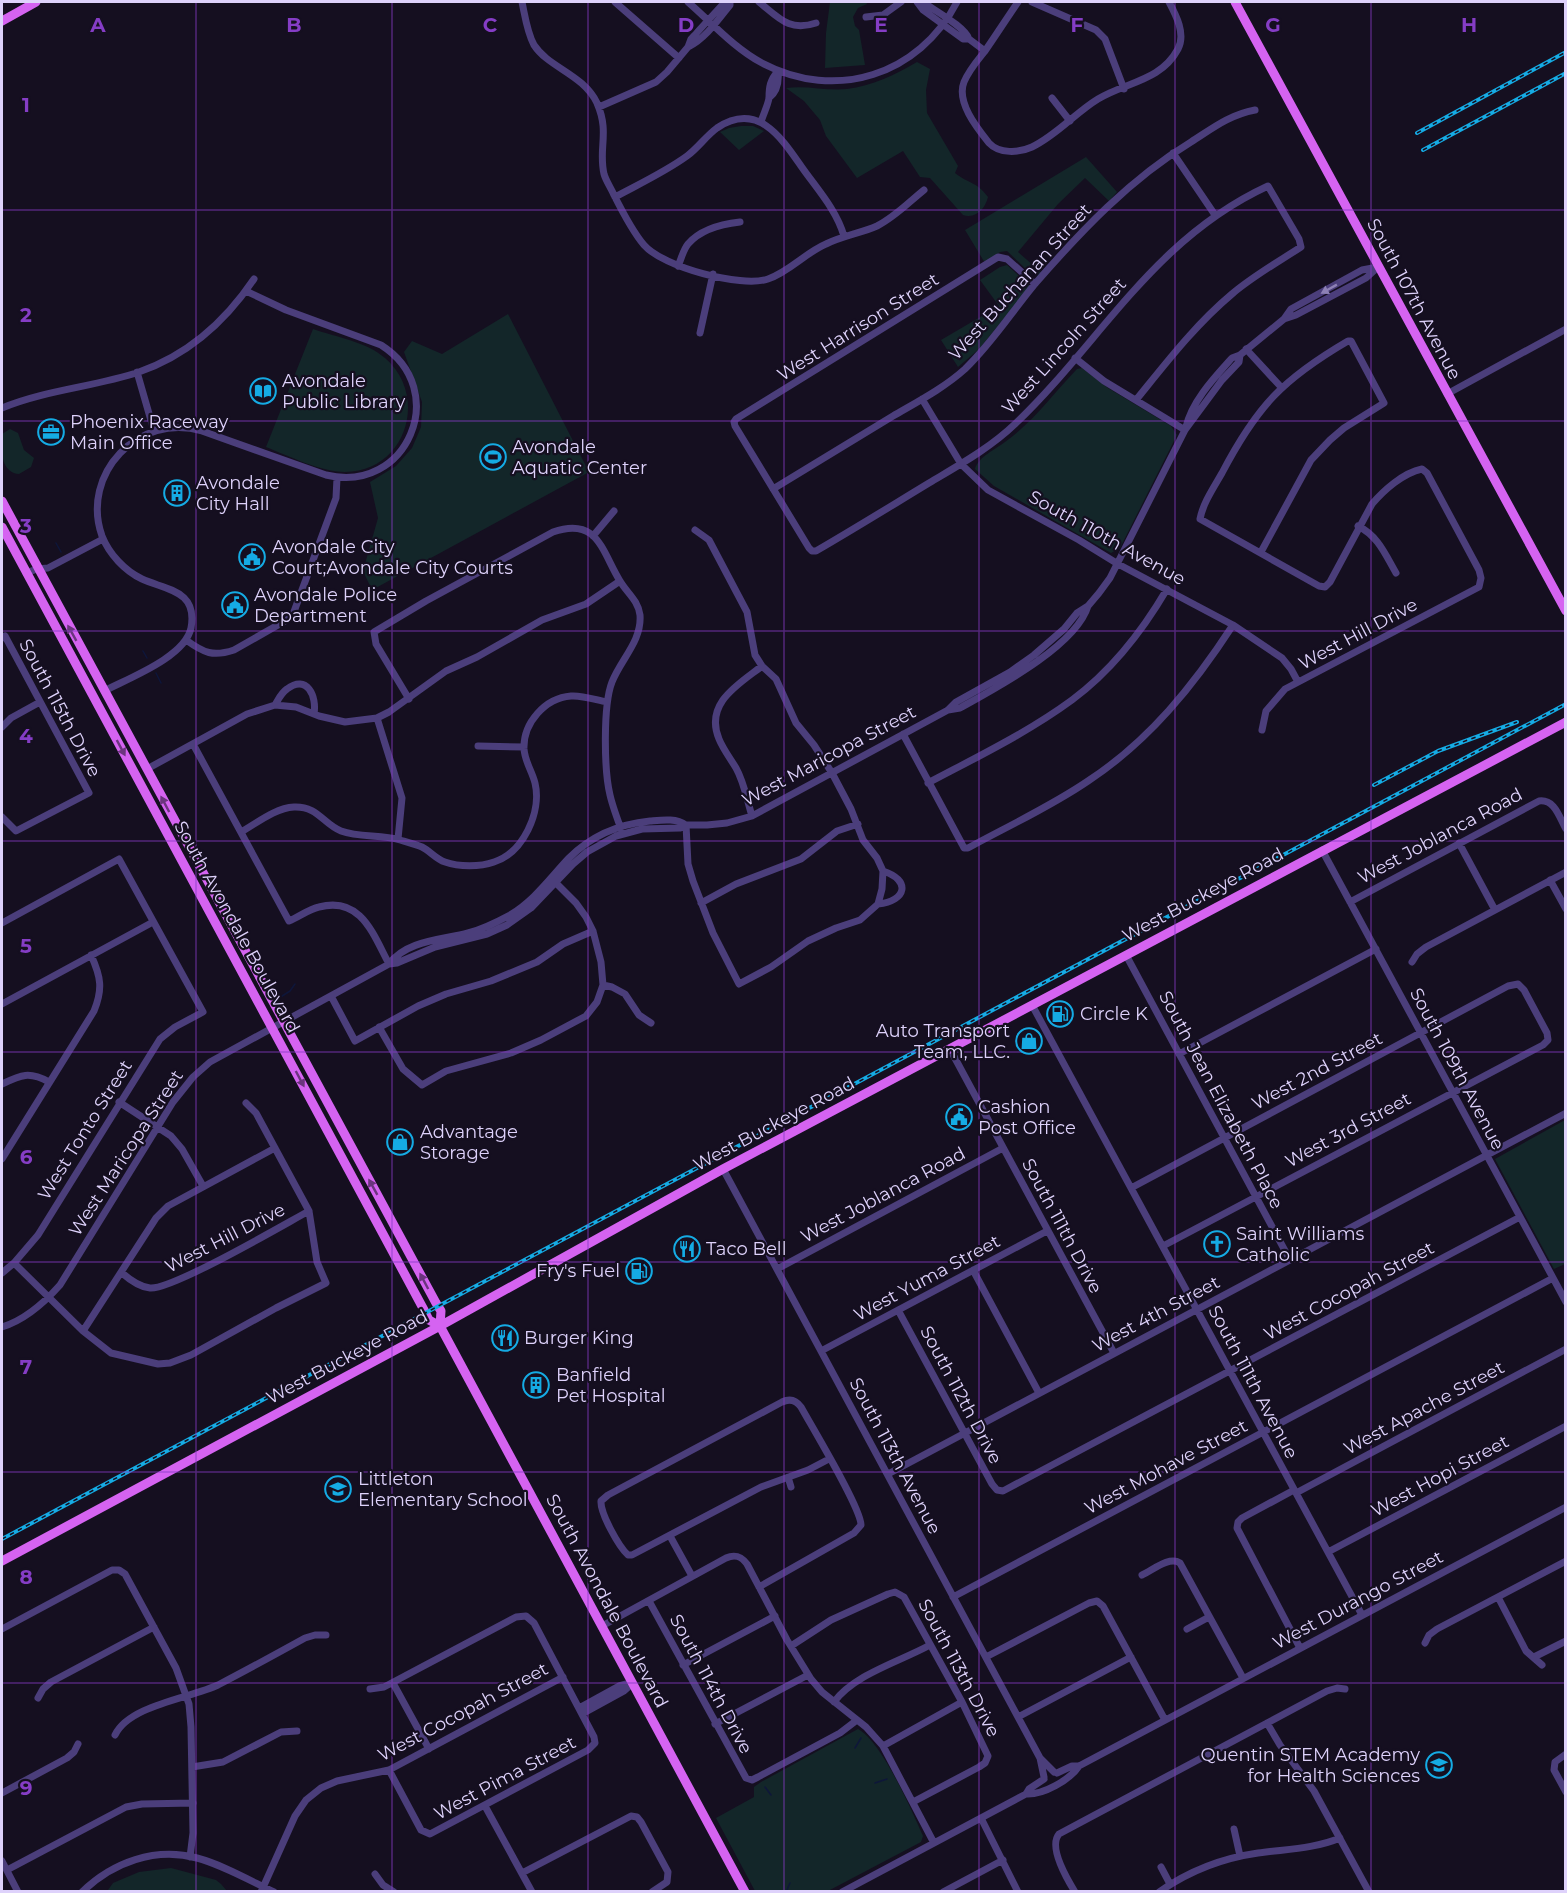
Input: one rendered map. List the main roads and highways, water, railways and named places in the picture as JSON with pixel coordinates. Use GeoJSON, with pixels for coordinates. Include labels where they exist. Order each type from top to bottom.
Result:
{"type":"FeatureCollection","features":[{"type":"Feature","properties":{"kind":"main road"},"geometry":{"type":"LineString","coordinates":[[2,21],[36,2]]}},
{"type":"Feature","properties":{"kind":"main road","name":"South 107th Avenue"},"geometry":{"type":"LineString","coordinates":[[1235,2],[1566,611]]}},
{"type":"Feature","properties":{"kind":"main road","name":"South Avondale Boulevard"},"geometry":{"type":"LineString","coordinates":[[2,501],[441,1311],[440,1326],[745,1892]]}},
{"type":"Feature","properties":{"kind":"main road","name":"South Avondale Boulevard"},"geometry":{"type":"LineString","coordinates":[[2,527],[429,1320],[440,1326]]}},
{"type":"Feature","properties":{"kind":"main road"},"geometry":{"type":"LineString","coordinates":[[93,697],[104,691]]}},
{"type":"Feature","properties":{"kind":"main road","name":"West Buckeye Road"},"geometry":{"type":"LineString","coordinates":[[2,1561],[440,1326],[723,1169],[1566,722]]}},
{"type":"Feature","properties":{"kind":"main road"},"geometry":{"type":"LineString","coordinates":[[376,1223],[387,1231],[398,1250],[409,1253]]}},
{"type":"Feature","properties":{"kind":"waterway"},"geometry":{"type":"LineString","coordinates":[[56,543],[61,552]]}},
{"type":"Feature","properties":{"kind":"waterway"},"geometry":{"type":"LineString","coordinates":[[143,651],[147,658]]}},
{"type":"Feature","properties":{"kind":"waterway"},"geometry":{"type":"LineString","coordinates":[[156,673],[161,683]]}},
{"type":"Feature","properties":{"kind":"waterway"},"geometry":{"type":"LineString","coordinates":[[279,998],[290,991],[295,984]]}},
{"type":"Feature","properties":{"kind":"waterway"},"geometry":{"type":"LineString","coordinates":[[855,1748],[861,1738]]}},
{"type":"Feature","properties":{"kind":"waterway"},"geometry":{"type":"LineString","coordinates":[[875,1783],[887,1779]]}},
{"type":"Feature","properties":{"kind":"waterway"},"geometry":{"type":"LineString","coordinates":[[765,1787],[771,1795]]}},
{"type":"Feature","properties":{"kind":"waterway"},"geometry":{"type":"LineString","coordinates":[[786,1892],[790,1883]]}},
{"type":"Feature","properties":{"kind":"railway"},"geometry":{"type":"LineString","coordinates":[[1417,133],[1566,52]]}},
{"type":"Feature","properties":{"kind":"railway"},"geometry":{"type":"LineString","coordinates":[[1423,150],[1566,73]]}},
{"type":"Feature","properties":{"kind":"railway"},"geometry":{"type":"LineString","coordinates":[[2,1539],[1566,704]]}},
{"type":"Feature","properties":{"kind":"railway"},"geometry":{"type":"LineString","coordinates":[[1374,785],[1438,751],[1517,722]]}},
{"type":"Feature","properties":{"kind":"place","name":"Avondale Public Library"},"geometry":{"type":"Point","coordinates":[263,391]}},
{"type":"Feature","properties":{"kind":"place","name":"Phoenix Raceway Main Office"},"geometry":{"type":"Point","coordinates":[51,432]}},
{"type":"Feature","properties":{"kind":"place","name":"Avondale Aquatic Center"},"geometry":{"type":"Point","coordinates":[493,457]}},
{"type":"Feature","properties":{"kind":"place","name":"Avondale City Hall"},"geometry":{"type":"Point","coordinates":[177,493]}},
{"type":"Feature","properties":{"kind":"place","name":"Avondale City Court;Avondale City Courts"},"geometry":{"type":"Point","coordinates":[252,557]}},
{"type":"Feature","properties":{"kind":"place","name":"Avondale Police Department"},"geometry":{"type":"Point","coordinates":[235,605]}},
{"type":"Feature","properties":{"kind":"place","name":"Circle K"},"geometry":{"type":"Point","coordinates":[1060,1014]}},
{"type":"Feature","properties":{"kind":"place","name":"Auto Transport Team, LLC."},"geometry":{"type":"Point","coordinates":[1029,1041]}},
{"type":"Feature","properties":{"kind":"place","name":"Cashion Post Office"},"geometry":{"type":"Point","coordinates":[959,1117]}},
{"type":"Feature","properties":{"kind":"place","name":"Advantage Storage"},"geometry":{"type":"Point","coordinates":[400,1142]}},
{"type":"Feature","properties":{"kind":"place","name":"Saint Williams Catholic"},"geometry":{"type":"Point","coordinates":[1217,1244]}},
{"type":"Feature","properties":{"kind":"place","name":"Taco Bell"},"geometry":{"type":"Point","coordinates":[687,1249]}},
{"type":"Feature","properties":{"kind":"place","name":"Fry's Fuel"},"geometry":{"type":"Point","coordinates":[639,1271]}},
{"type":"Feature","properties":{"kind":"place","name":"Burger King"},"geometry":{"type":"Point","coordinates":[505,1338]}},
{"type":"Feature","properties":{"kind":"place","name":"Banfield Pet Hospital"},"geometry":{"type":"Point","coordinates":[536,1385]}},
{"type":"Feature","properties":{"kind":"place","name":"Littleton Elementary School"},"geometry":{"type":"Point","coordinates":[338,1489]}},
{"type":"Feature","properties":{"kind":"place","name":"Quentin STEM Academy for Health Sciences"},"geometry":{"type":"Point","coordinates":[1439,1765]}}]}
